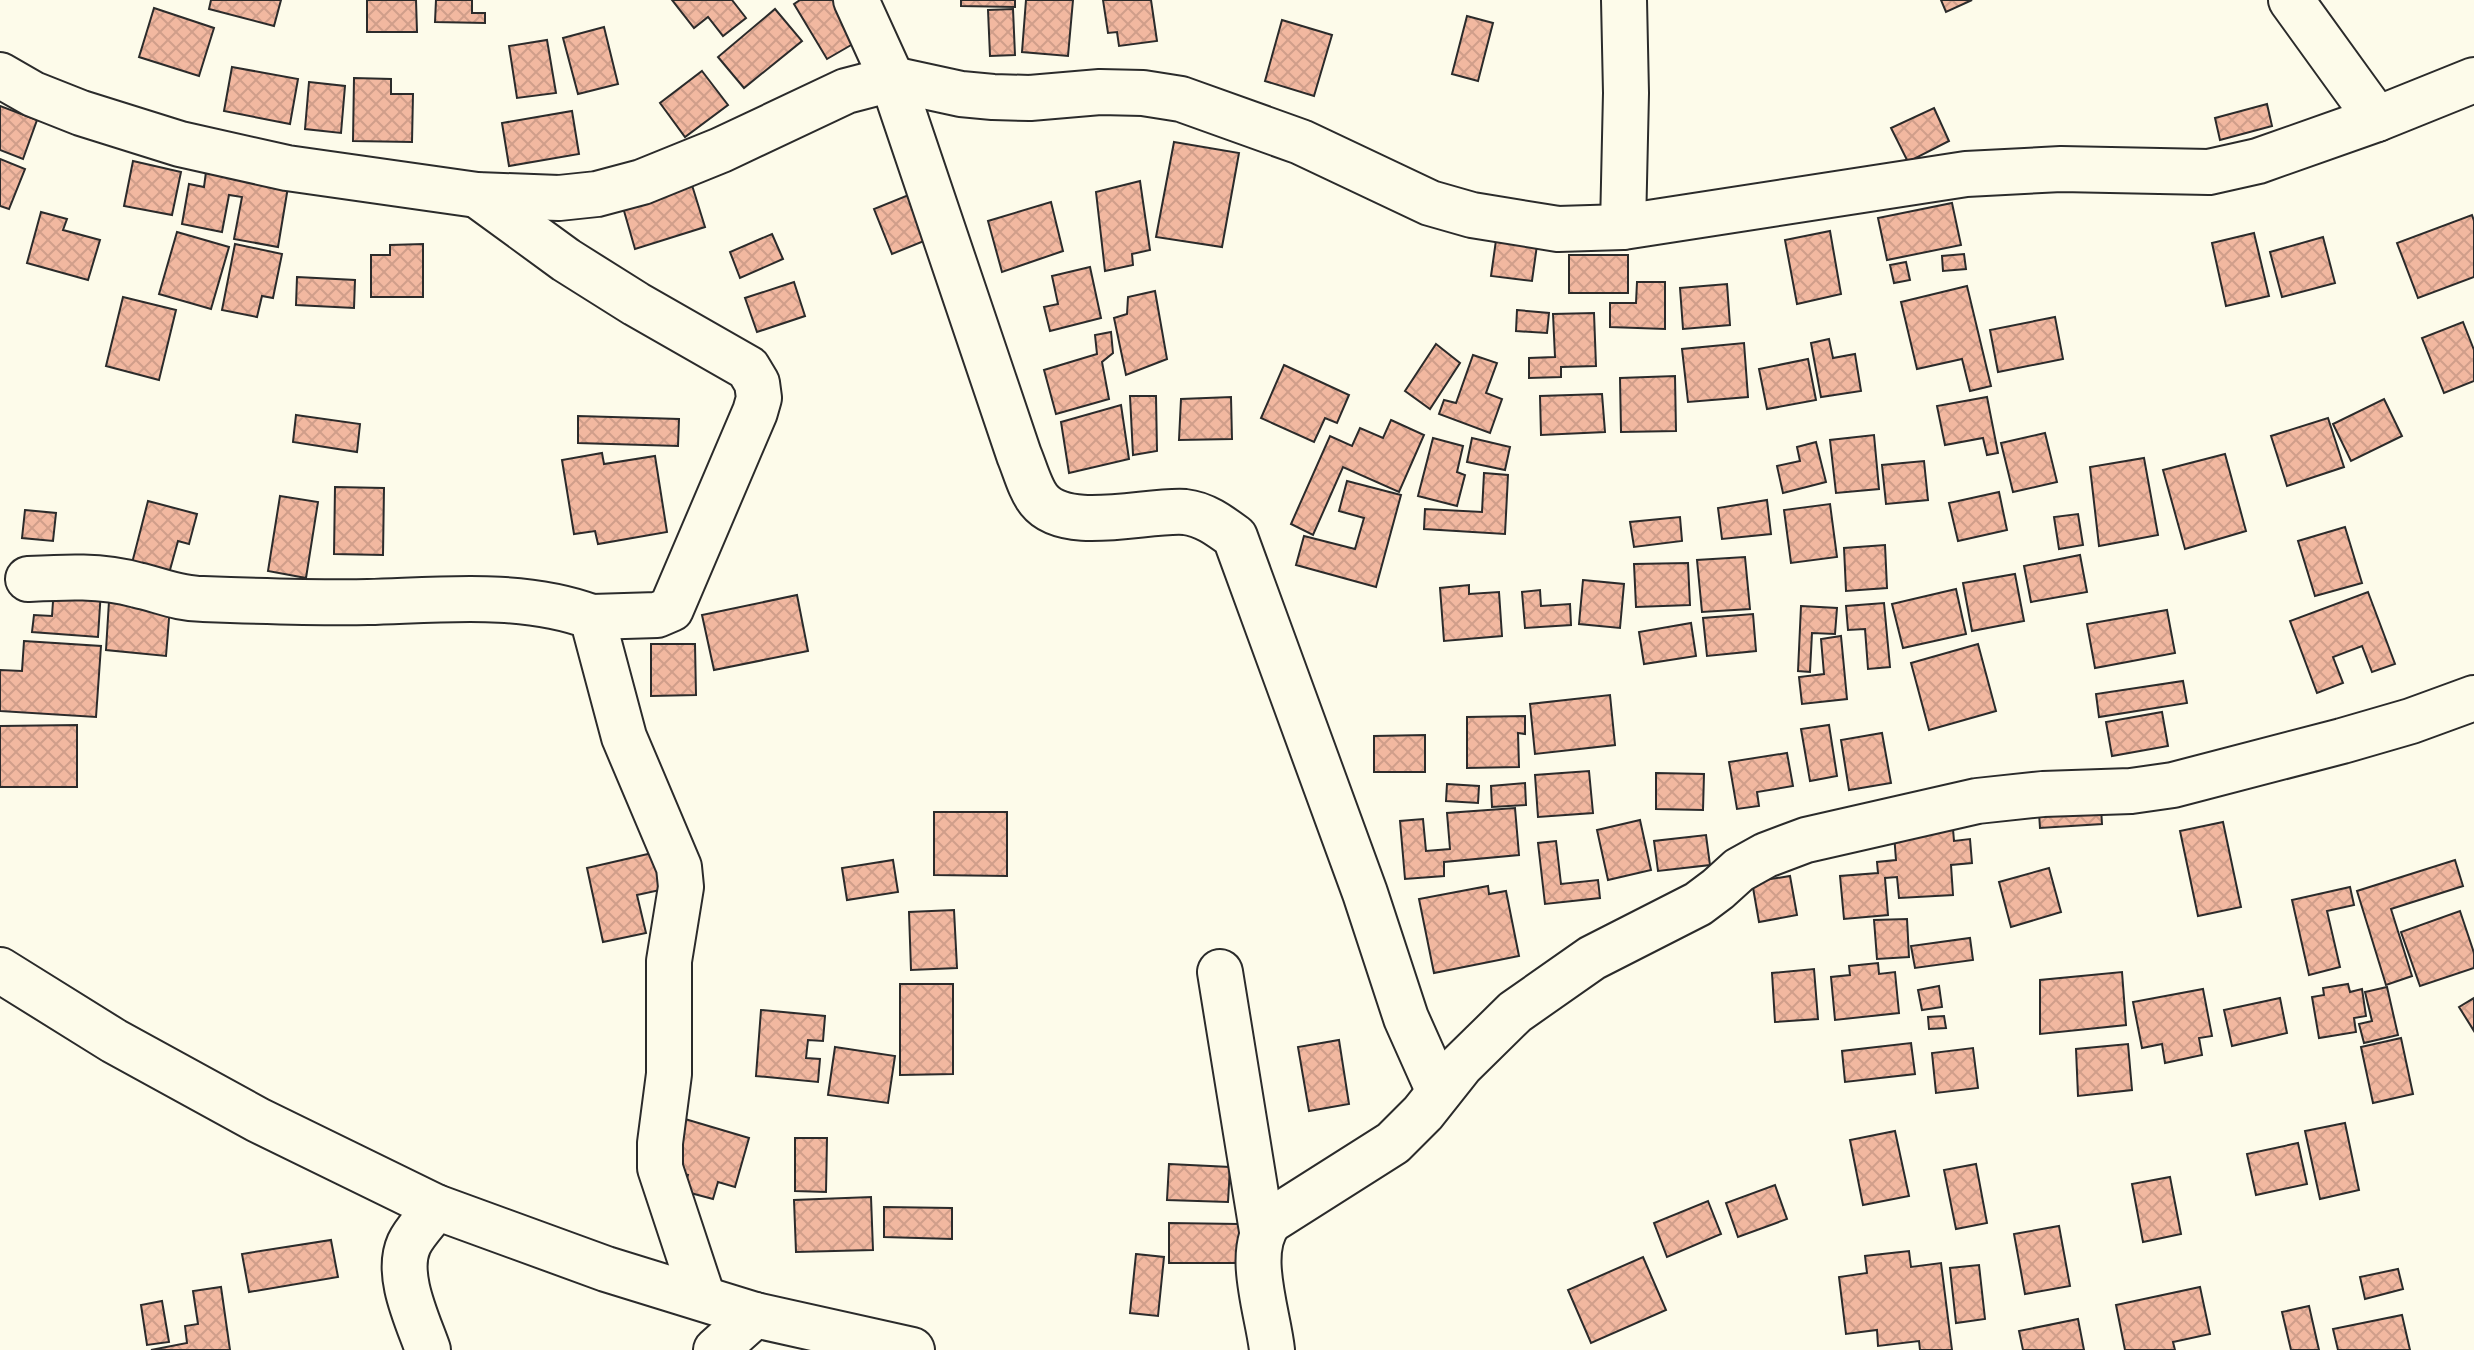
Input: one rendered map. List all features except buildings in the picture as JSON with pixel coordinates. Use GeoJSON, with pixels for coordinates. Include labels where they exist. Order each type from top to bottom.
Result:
{"type":"FeatureCollection","features":[{"type":"Feature","properties":{"kind":"street"},"geometry":{"type":"LineString","coordinates":[[856,0],[892,79],[1019,455],[1037,499],[1057,513],[1086,518],[1187,512],[1213,522],[1235,537],[1365,893],[1406,1018],[1439,1092]]}},
{"type":"Feature","properties":{"kind":"street"},"geometry":{"type":"LineString","coordinates":[[1623,227],[1626,93],[1624,0]]}},
{"type":"Feature","properties":{"kind":"street"},"geometry":{"type":"LineString","coordinates":[[2291,0],[2377,119]]}},
{"type":"Feature","properties":{"kind":"street"},"geometry":{"type":"LineString","coordinates":[[0,75],[33,94],[81,113],[180,144],[287,168],[477,195],[559,198],[597,194],[642,182],[721,150],[846,91],[892,79],[961,94],[993,97],[1143,93],[1181,99],[1301,142],[1430,203],[1472,215],[1543,227],[1623,227],[1966,174],[2061,169],[2209,172],[2258,161],[2377,119],[2474,80]]}},
{"type":"Feature","properties":{"kind":"street"},"geometry":{"type":"LineString","coordinates":[[28,579],[82,576],[136,584],[172,596],[200,599],[303,603],[508,601],[569,608],[592,617],[657,615],[671,609],[743,443],[759,398],[757,383],[748,368],[566,260],[477,195]]}},
{"type":"Feature","properties":{"kind":"street"},"geometry":{"type":"LineString","coordinates":[[592,617],[624,737],[679,867],[681,887],[669,961],[669,1074],[660,1168],[703,1298],[735,1338],[912,1350]]}},
{"type":"Feature","properties":{"kind":"street"},"geometry":{"type":"LineString","coordinates":[[1262,1231],[1282,1212],[1393,1143],[1461,1065],[1505,1021],[1545,991],[1592,958],[1698,904],[1739,870],[1793,845],[1860,826],[1977,801],[2043,794],[2131,791],[2173,785],[2342,741],[2474,698]]}},
{"type":"Feature","properties":{"kind":"street"},"geometry":{"type":"LineString","coordinates":[[0,970],[114,1041],[258,1120],[436,1207],[606,1269],[703,1298]]}},
{"type":"Feature","properties":{"kind":"street"},"geometry":{"type":"LineString","coordinates":[[1220,972],[1262,1231],[1259,1268],[1272,1350]]}},
{"type":"Feature","properties":{"kind":"street"},"geometry":{"type":"LineString","coordinates":[[428,1350],[405,1266],[409,1244],[436,1207]]}}]}
